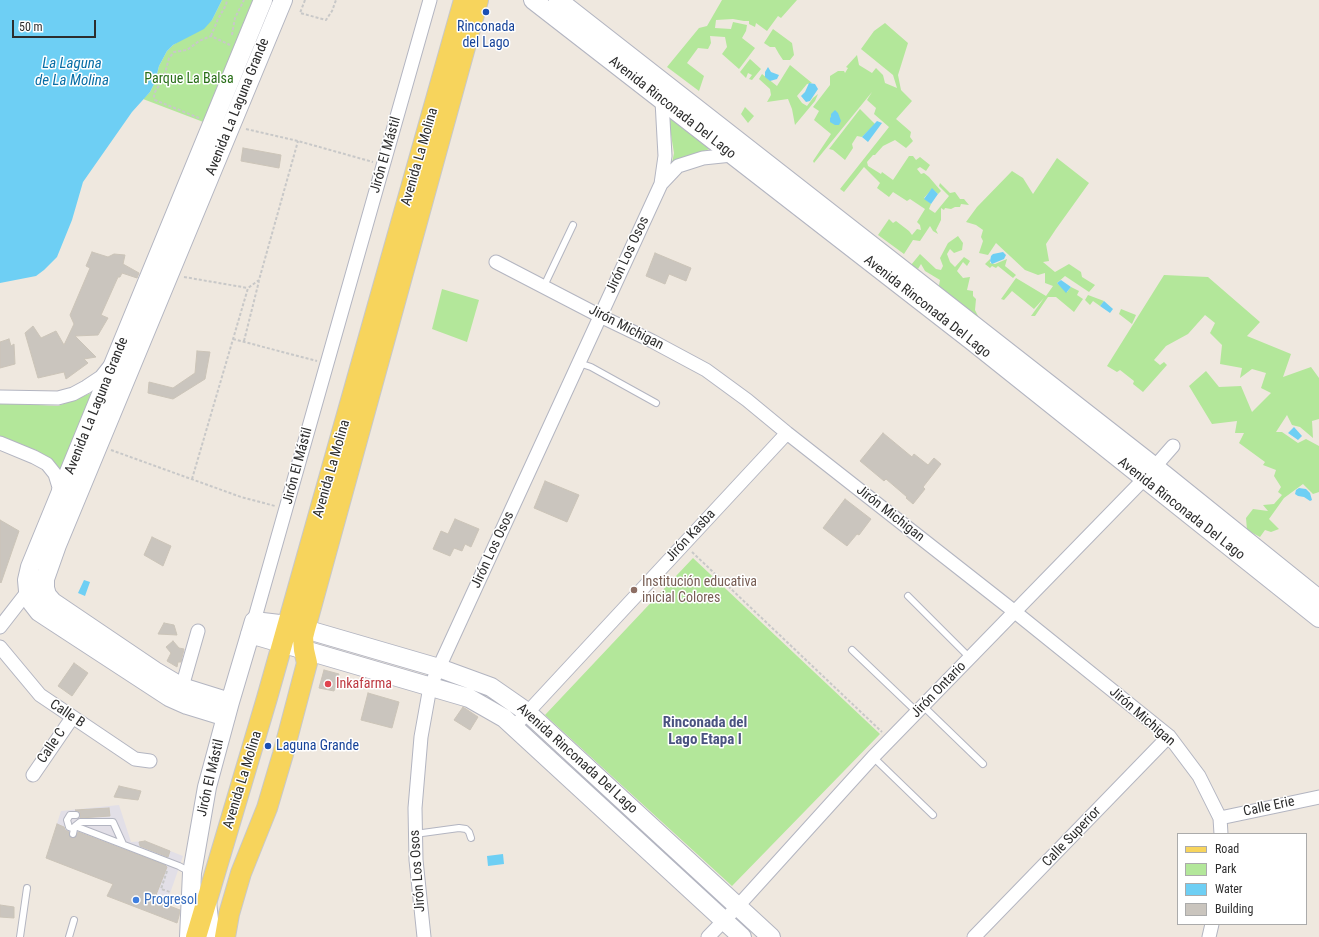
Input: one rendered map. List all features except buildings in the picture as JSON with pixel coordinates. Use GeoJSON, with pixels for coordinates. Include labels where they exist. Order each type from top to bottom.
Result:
{"type":"FeatureCollection","features":[{"type":"Feature","properties":{"kind":"main road","name":"Avenida La Molina"},"geometry":{"type":"LineString","coordinates":[[225,937],[229,914],[241,873],[266,808],[284,754],[307,663],[303,637],[296,627],[380,298],[464,0]]}},
{"type":"Feature","properties":{"kind":"main road","name":"Avenida La Molina"},"geometry":{"type":"LineString","coordinates":[[196,937],[282,644],[296,627],[418,220],[478,0]]}},
{"type":"Feature","properties":{"kind":"main road"},"geometry":{"type":"LineString","coordinates":[[380,298],[418,220]]}},
{"type":"Feature","properties":{"kind":"street","name":"Avenida La Laguna Grande"},"geometry":{"type":"LineString","coordinates":[[228,709],[187,705],[176,689],[53,602],[47,596],[45,579],[49,542],[58,500],[116,359],[135,334],[169,275],[212,124],[263,0]]}},
{"type":"Feature","properties":{"kind":"street","name":"Avenida La Laguna Grande"},"geometry":{"type":"LineString","coordinates":[[176,689],[39,612],[32,602],[28,591],[27,580],[30,567],[49,542],[99,445],[135,334],[186,212],[231,125],[283,0]]}},
{"type":"Feature","properties":{"kind":"street","name":"Jirón El Mástil"},"geometry":{"type":"LineString","coordinates":[[189,937],[192,873],[207,787],[430,0]]}},
{"type":"Feature","properties":{"kind":"street","name":"Avenida Rinconada Del Lago"},"geometry":{"type":"LineString","coordinates":[[533,0],[584,30],[739,151],[972,341],[1319,599]]}},
{"type":"Feature","properties":{"kind":"street","name":"Avenida Rinconada Del Lago"},"geometry":{"type":"LineString","coordinates":[[558,0],[584,30]]}},
{"type":"Feature","properties":{"kind":"street","name":"Jirón Los Osos"},"geometry":{"type":"LineString","coordinates":[[424,937],[417,883],[415,834],[418,760],[430,687],[660,184],[665,156],[667,95]]}},
{"type":"Feature","properties":{"kind":"street","name":"Jirón Los Osos"},"geometry":{"type":"LineString","coordinates":[[660,184],[678,166],[703,158],[739,151]]}},
{"type":"Feature","properties":{"kind":"street","name":"Jirón Michigan"},"geometry":{"type":"LineString","coordinates":[[496,262],[706,370],[747,400],[1169,736],[1199,776],[1220,818],[1221,833]]}},
{"type":"Feature","properties":{"kind":"street"},"geometry":{"type":"LineString","coordinates":[[0,397],[58,398],[73,394],[101,377],[116,359]]}},
{"type":"Feature","properties":{"kind":"street","name":"Jirón Kasba"},"geometry":{"type":"LineString","coordinates":[[514,727],[787,433]]}},
{"type":"Feature","properties":{"kind":"street"},"geometry":{"type":"LineString","coordinates":[[0,443],[47,464],[55,474],[59,487],[58,500]]}},
{"type":"Feature","properties":{"kind":"street","name":"Jirón Ontario"},"geometry":{"type":"LineString","coordinates":[[708,937],[873,757],[1150,473],[1174,446]]}},
{"type":"Feature","properties":{"kind":"street","name":"Avenida Rinconada Del Lago"},"geometry":{"type":"LineString","coordinates":[[1150,473],[1319,618]]}},
{"type":"Feature","properties":{"kind":"street"},"geometry":{"type":"LineString","coordinates":[[0,628],[28,591]]}},
{"type":"Feature","properties":{"kind":"street","name":"Avenida Rinconada Del Lago"},"geometry":{"type":"LineString","coordinates":[[252,628],[296,627],[439,668],[491,687],[528,712],[771,937]]}},
{"type":"Feature","properties":{"kind":"street","name":"Avenida Rinconada Del Lago"},"geometry":{"type":"LineString","coordinates":[[252,628],[282,644],[469,698],[504,718],[742,937]]}},
{"type":"Feature","properties":{"kind":"street"},"geometry":{"type":"LineString","coordinates":[[176,689],[198,631]]}},
{"type":"Feature","properties":{"kind":"street","name":"Calle B"},"geometry":{"type":"LineString","coordinates":[[0,647],[40,695],[135,759],[150,761]]}},
{"type":"Feature","properties":{"kind":"street","name":"Calle C"},"geometry":{"type":"LineString","coordinates":[[33,775],[72,718]]}},
{"type":"Feature","properties":{"kind":"street","name":"Calle Superior"},"geometry":{"type":"LineString","coordinates":[[974,937],[1169,736]]}},
{"type":"Feature","properties":{"kind":"street","name":"Calle Erie"},"geometry":{"type":"LineString","coordinates":[[1220,818],[1319,797]]}},
{"type":"Feature","properties":{"kind":"street"},"geometry":{"type":"LineString","coordinates":[[207,900],[211,937]]}},
{"type":"Feature","properties":{"kind":"street"},"geometry":{"type":"LineString","coordinates":[[1209,937],[1212,925]]}},
{"type":"Feature","properties":{"kind":"lane"},"geometry":{"type":"LineString","coordinates":[[544,286],[573,224]]}},
{"type":"Feature","properties":{"kind":"lane"},"geometry":{"type":"LineString","coordinates":[[579,363],[591,367],[656,403]]}},
{"type":"Feature","properties":{"kind":"lane"},"geometry":{"type":"LineString","coordinates":[[908,596],[970,658]]}},
{"type":"Feature","properties":{"kind":"lane"},"geometry":{"type":"LineString","coordinates":[[852,650],[983,764]]}},
{"type":"Feature","properties":{"kind":"lane"},"geometry":{"type":"LineString","coordinates":[[873,757],[933,815]]}},
{"type":"Feature","properties":{"kind":"lane"},"geometry":{"type":"LineString","coordinates":[[73,834],[74,829],[69,827],[67,820],[70,816],[76,815]]}},
{"type":"Feature","properties":{"kind":"lane"},"geometry":{"type":"LineString","coordinates":[[123,844],[113,822],[80,822],[75,826],[180,866],[192,873]]}},
{"type":"Feature","properties":{"kind":"lane"},"geometry":{"type":"LineString","coordinates":[[415,834],[459,828],[466,829],[471,838]]}},
{"type":"Feature","properties":{"kind":"lane"},"geometry":{"type":"LineString","coordinates":[[20,937],[27,888]]}},
{"type":"Feature","properties":{"kind":"lane"},"geometry":{"type":"LineString","coordinates":[[69,937],[74,920]]}},
{"type":"Feature","properties":{"kind":"path"},"geometry":{"type":"LineString","coordinates":[[212,124],[155,100],[154,96],[158,85],[164,77],[171,54],[178,50],[187,50],[199,41],[211,36],[227,0]]}},
{"type":"Feature","properties":{"kind":"path"},"geometry":{"type":"LineString","coordinates":[[305,0],[300,13],[326,20],[332,11],[336,0]]}},
{"type":"Feature","properties":{"kind":"path"},"geometry":{"type":"LineString","coordinates":[[211,36],[242,50]]}},
{"type":"Feature","properties":{"kind":"path"},"geometry":{"type":"LineString","coordinates":[[231,125],[298,141],[383,165]]}},
{"type":"Feature","properties":{"kind":"path"},"geometry":{"type":"LineString","coordinates":[[244,342],[259,280],[298,141]]}},
{"type":"Feature","properties":{"kind":"path"},"geometry":{"type":"LineString","coordinates":[[169,275],[248,288]]}},
{"type":"Feature","properties":{"kind":"path"},"geometry":{"type":"LineString","coordinates":[[192,479],[248,288],[259,280]]}},
{"type":"Feature","properties":{"kind":"path"},"geometry":{"type":"LineString","coordinates":[[233,339],[326,363]]}},
{"type":"Feature","properties":{"kind":"path"},"geometry":{"type":"LineString","coordinates":[[99,445],[241,497],[286,510]]}},
{"type":"Feature","properties":{"kind":"path"},"geometry":{"type":"LineString","coordinates":[[684,544],[890,740]]}},
{"type":"Feature","properties":{"kind":"shaded area"},"geometry":{"type":"Polygon","coordinates":[[[119,805],[131,842],[145,841],[183,856],[166,905],[46,858],[61,811],[119,805]]]}},
{"type":"Feature","properties":{"kind":"green space","name":"Parque La Balsa"},"geometry":{"type":"Polygon","coordinates":[[[222,0],[257,0],[206,123],[143,99],[150,92],[155,82],[159,66],[167,51],[173,45],[212,20],[222,0]]]}},
{"type":"Feature","properties":{"kind":"green space"},"geometry":{"type":"Polygon","coordinates":[[[722,0],[797,0],[781,18],[778,16],[767,31],[756,23],[755,27],[749,24],[749,21],[733,19],[716,20],[715,28],[731,29],[733,22],[747,25],[746,31],[742,38],[755,48],[739,69],[722,54],[727,47],[725,37],[710,36],[711,43],[708,49],[698,48],[687,63],[704,76],[699,91],[667,67],[699,28],[707,26],[722,0]]]}},
{"type":"Feature","properties":{"kind":"green space"},"geometry":{"type":"Polygon","coordinates":[[[885,23],[908,43],[898,75],[901,90],[912,101],[896,119],[911,132],[910,137],[913,141],[906,148],[895,140],[883,146],[867,162],[868,166],[881,174],[882,172],[893,180],[909,156],[913,156],[916,160],[920,157],[930,165],[926,171],[920,167],[917,169],[921,174],[924,173],[929,177],[941,191],[938,194],[932,189],[924,198],[931,204],[929,209],[935,213],[949,196],[939,186],[940,183],[950,193],[955,192],[960,199],[964,199],[969,205],[961,204],[960,207],[951,209],[945,208],[944,210],[941,208],[941,220],[936,230],[938,234],[933,231],[930,226],[920,241],[913,240],[904,254],[878,235],[889,219],[893,223],[896,221],[912,235],[917,229],[921,230],[920,225],[917,222],[925,209],[910,199],[907,201],[893,192],[889,197],[877,188],[880,183],[864,167],[844,192],[840,189],[889,127],[874,114],[876,108],[867,100],[872,92],[814,163],[813,161],[831,134],[814,120],[819,111],[813,107],[830,85],[830,76],[838,71],[844,71],[845,73],[848,68],[846,67],[857,55],[859,65],[872,73],[876,68],[883,75],[885,83],[897,88],[893,75],[861,49],[874,31],[885,23]]]}},
{"type":"Feature","properties":{"kind":"green space"},"geometry":{"type":"Polygon","coordinates":[[[773,29],[792,43],[794,55],[790,60],[783,60],[775,47],[770,47],[764,43],[773,29]]]}},
{"type":"Feature","properties":{"kind":"green space"},"geometry":{"type":"Polygon","coordinates":[[[750,59],[761,69],[752,80],[749,79],[752,75],[748,73],[746,78],[740,72],[750,59]]]}},
{"type":"Feature","properties":{"kind":"green space"},"geometry":{"type":"Polygon","coordinates":[[[790,65],[812,83],[807,84],[797,96],[802,103],[807,106],[818,94],[815,101],[795,125],[792,109],[788,99],[767,102],[771,95],[770,89],[759,79],[762,74],[777,86],[790,65]]]}},
{"type":"Feature","properties":{"kind":"green space"},"geometry":{"type":"Polygon","coordinates":[[[745,107],[754,116],[748,123],[741,114],[745,107]]]}},
{"type":"Feature","properties":{"kind":"green space"},"geometry":{"type":"Polygon","coordinates":[[[860,109],[875,124],[862,137],[857,136],[852,144],[853,148],[845,160],[833,150],[829,149],[860,109]]]}},
{"type":"Feature","properties":{"kind":"green space"},"geometry":{"type":"Polygon","coordinates":[[[667,110],[715,147],[672,163],[674,153],[667,110]]]}},
{"type":"Feature","properties":{"kind":"green space"},"geometry":{"type":"Polygon","coordinates":[[[1057,158],[1089,183],[1046,244],[1049,261],[1043,262],[1055,272],[1069,264],[1081,272],[1082,277],[1095,285],[1089,292],[1065,276],[1057,283],[1067,292],[1071,287],[1079,291],[1077,295],[1083,299],[1074,312],[1056,297],[1048,297],[1035,316],[1031,316],[1044,298],[1034,309],[1012,291],[1004,300],[1001,299],[1016,278],[1046,296],[1053,286],[1045,283],[1045,273],[1038,275],[1025,270],[996,243],[988,255],[979,253],[983,241],[981,237],[983,230],[976,225],[966,222],[977,207],[1012,171],[1023,178],[1033,194],[1057,158]]]}},
{"type":"Feature","properties":{"kind":"green space"},"geometry":{"type":"Polygon","coordinates":[[[958,236],[963,243],[962,250],[954,253],[950,249],[947,254],[950,262],[955,267],[964,257],[970,261],[967,266],[963,262],[957,271],[963,278],[970,277],[967,290],[973,291],[973,296],[976,299],[975,310],[979,318],[972,316],[938,291],[940,280],[925,271],[921,264],[918,269],[911,265],[920,254],[936,269],[941,270],[943,266],[940,258],[948,243],[958,236]]]}},
{"type":"Feature","properties":{"kind":"green space"},"geometry":{"type":"Polygon","coordinates":[[[990,259],[990,263],[995,264],[1007,259],[1005,266],[1016,275],[1013,278],[998,266],[996,268],[992,266],[990,268],[985,264],[990,259]]]}},
{"type":"Feature","properties":{"kind":"green space"},"geometry":{"type":"Polygon","coordinates":[[[1164,275],[1208,277],[1260,322],[1247,336],[1291,354],[1283,377],[1311,367],[1319,378],[1319,419],[1312,421],[1313,438],[1300,427],[1292,425],[1287,415],[1276,432],[1282,432],[1298,443],[1306,439],[1319,446],[1319,492],[1313,494],[1303,484],[1284,498],[1269,519],[1279,529],[1271,532],[1265,530],[1260,537],[1247,530],[1246,518],[1253,509],[1268,511],[1263,505],[1274,504],[1282,495],[1278,492],[1281,487],[1274,476],[1276,470],[1263,465],[1265,462],[1239,443],[1244,433],[1235,433],[1237,421],[1212,424],[1189,386],[1206,371],[1219,387],[1241,386],[1252,412],[1271,393],[1261,388],[1266,373],[1252,369],[1240,378],[1242,368],[1220,364],[1222,345],[1210,333],[1215,323],[1205,315],[1188,334],[1166,346],[1154,360],[1160,365],[1164,362],[1167,365],[1143,392],[1133,384],[1134,381],[1120,370],[1117,372],[1107,366],[1164,275]]]}},
{"type":"Feature","properties":{"kind":"green space"},"geometry":{"type":"Polygon","coordinates":[[[442,289],[479,300],[467,342],[432,329],[442,289]]]}},
{"type":"Feature","properties":{"kind":"green space"},"geometry":{"type":"Polygon","coordinates":[[[1088,295],[1104,301],[1100,306],[1093,301],[1090,305],[1085,300],[1088,295]]]}},
{"type":"Feature","properties":{"kind":"green space"},"geometry":{"type":"Polygon","coordinates":[[[1121,309],[1136,315],[1132,324],[1119,314],[1121,309]]]}},
{"type":"Feature","properties":{"kind":"green space"},"geometry":{"type":"Polygon","coordinates":[[[94,392],[60,476],[52,465],[36,450],[0,438],[0,403],[58,406],[94,392]]]}},
{"type":"Feature","properties":{"kind":"green space"},"geometry":{"type":"Polygon","coordinates":[[[693,558],[880,734],[732,886],[545,715],[693,558]]]}},
{"type":"Feature","properties":{"kind":"water","name":"La Laguna de La Molina"},"geometry":{"type":"Polygon","coordinates":[[[0,0],[222,0],[212,20],[204,29],[173,45],[167,51],[159,66],[155,82],[150,92],[132,112],[83,182],[72,220],[57,257],[36,276],[0,283],[0,0]]]}},
{"type":"Feature","properties":{"kind":"water"},"geometry":{"type":"Polygon","coordinates":[[[768,67],[771,72],[779,75],[777,79],[770,81],[765,77],[765,72],[768,67]]]}},
{"type":"Feature","properties":{"kind":"water"},"geometry":{"type":"Polygon","coordinates":[[[809,83],[815,84],[818,89],[810,101],[806,102],[801,96],[805,92],[809,83]]]}},
{"type":"Feature","properties":{"kind":"water"},"geometry":{"type":"Polygon","coordinates":[[[835,110],[841,121],[839,125],[835,125],[830,122],[831,114],[835,110]]]}},
{"type":"Feature","properties":{"kind":"water"},"geometry":{"type":"Polygon","coordinates":[[[877,121],[882,123],[868,142],[862,137],[877,121]]]}},
{"type":"Feature","properties":{"kind":"water"},"geometry":{"type":"Polygon","coordinates":[[[932,188],[938,194],[931,204],[924,199],[932,188]]]}},
{"type":"Feature","properties":{"kind":"water"},"geometry":{"type":"Polygon","coordinates":[[[1003,252],[1006,255],[1004,259],[992,264],[990,261],[991,256],[993,254],[1003,252]]]}},
{"type":"Feature","properties":{"kind":"water"},"geometry":{"type":"Polygon","coordinates":[[[1061,280],[1071,287],[1066,293],[1057,283],[1061,280]]]}},
{"type":"Feature","properties":{"kind":"water"},"geometry":{"type":"Polygon","coordinates":[[[1104,301],[1113,309],[1110,313],[1100,306],[1104,301]]]}},
{"type":"Feature","properties":{"kind":"water"},"geometry":{"type":"Polygon","coordinates":[[[1294,427],[1302,436],[1298,440],[1288,433],[1294,427]]]}},
{"type":"Feature","properties":{"kind":"water"},"geometry":{"type":"Polygon","coordinates":[[[1299,488],[1306,489],[1310,493],[1312,500],[1310,501],[1295,494],[1296,490],[1299,488]]]}},
{"type":"Feature","properties":{"kind":"water"},"geometry":{"type":"Polygon","coordinates":[[[84,580],[90,582],[85,596],[78,593],[84,580]]]}},
{"type":"Feature","properties":{"kind":"water"},"geometry":{"type":"Polygon","coordinates":[[[503,854],[504,864],[488,866],[487,856],[503,854]]]}},
{"type":"Feature","properties":{"kind":"place","name":"Rinconada del Lago"},"geometry":{"type":"Point","coordinates":[486,12]}},
{"type":"Feature","properties":{"kind":"place","name":"Institución educativa inicial Colores"},"geometry":{"type":"Point","coordinates":[634,590]}},
{"type":"Feature","properties":{"kind":"place","name":"Inkafarma"},"geometry":{"type":"Point","coordinates":[328,684]}},
{"type":"Feature","properties":{"kind":"place","name":"Laguna Grande"},"geometry":{"type":"Point","coordinates":[268,746]}},
{"type":"Feature","properties":{"kind":"place","name":"Progresol"},"geometry":{"type":"Point","coordinates":[136,900]}},
{"type":"Feature","properties":{"kind":"district","name":"Rinconada del Lago Etapa I"},"geometry":{"type":"Point","coordinates":[705,732]}}]}
